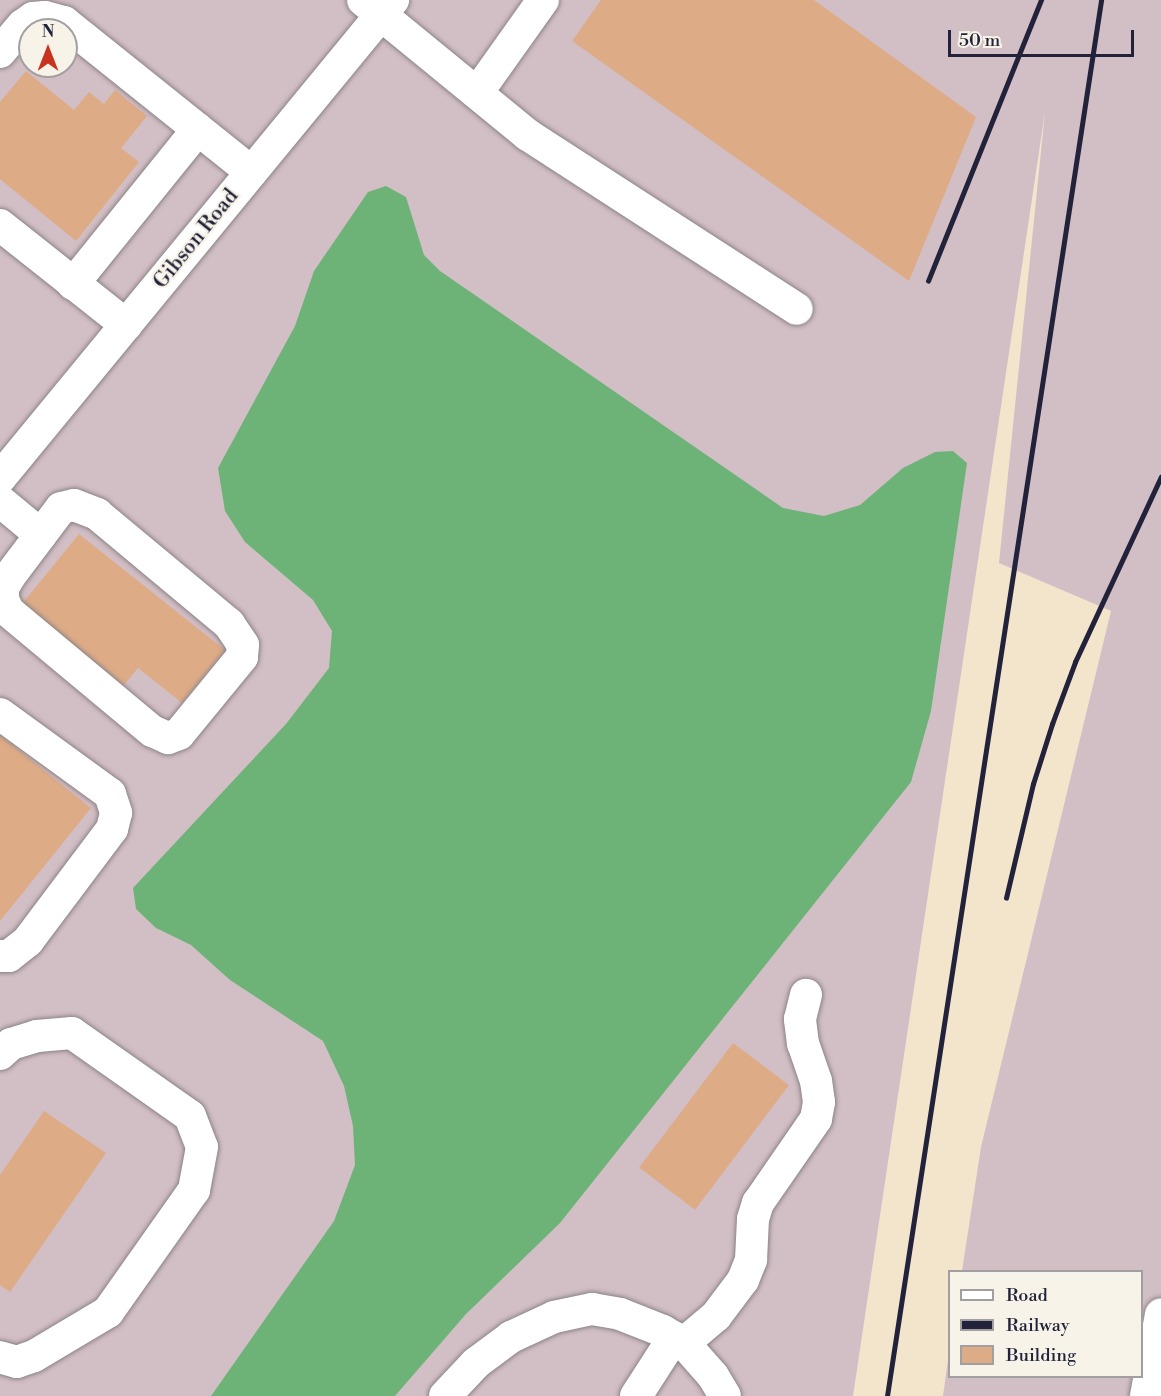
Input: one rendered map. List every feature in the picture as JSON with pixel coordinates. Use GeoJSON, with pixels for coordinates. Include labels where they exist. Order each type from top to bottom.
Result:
{"type":"FeatureCollection","features":[{"type":"Feature","properties":{"kind":"street"},"geometry":{"type":"LineString","coordinates":[[477,93],[543,0]]}},
{"type":"Feature","properties":{"kind":"street"},"geometry":{"type":"LineString","coordinates":[[379,5],[477,93],[528,135],[797,309]]}},
{"type":"Feature","properties":{"kind":"street","name":"Gibson Road"},"geometry":{"type":"LineString","coordinates":[[0,478],[251,172],[379,5]]}},
{"type":"Feature","properties":{"kind":"street"},"geometry":{"type":"LineString","coordinates":[[0,52],[23,25],[33,18],[45,17],[64,22],[251,172]]}},
{"type":"Feature","properties":{"kind":"street"},"geometry":{"type":"LineString","coordinates":[[74,284],[198,129]]}},
{"type":"Feature","properties":{"kind":"street"},"geometry":{"type":"LineString","coordinates":[[0,225],[126,325]]}},
{"type":"Feature","properties":{"kind":"street"},"geometry":{"type":"LineString","coordinates":[[0,501],[41,535]]}},
{"type":"Feature","properties":{"kind":"street"},"geometry":{"type":"LineString","coordinates":[[74,505],[97,514],[229,624],[243,645],[242,657],[179,734],[168,738],[152,731],[8,611],[3,599],[3,588],[41,535],[62,508],[74,505]]}},
{"type":"Feature","properties":{"kind":"street"},"geometry":{"type":"LineString","coordinates":[[0,714],[110,794],[116,813],[112,829],[28,941],[9,956],[0,956]]}},
{"type":"Feature","properties":{"kind":"street"},"geometry":{"type":"LineString","coordinates":[[636,1396],[679,1340],[716,1316],[743,1280],[751,1260],[753,1219],[758,1203],[816,1119],[819,1102],[816,1081],[803,1044],[800,1019],[806,995]]}},
{"type":"Feature","properties":{"kind":"street"},"geometry":{"type":"LineString","coordinates":[[0,1054],[11,1044],[37,1036],[72,1033],[189,1116],[202,1147],[194,1190],[108,1312],[34,1356],[17,1362],[0,1357]]}},
{"type":"Feature","properties":{"kind":"street"},"geometry":{"type":"LineString","coordinates":[[445,1396],[476,1363],[510,1337],[530,1326],[574,1311],[592,1310],[613,1312],[679,1340],[713,1376],[725,1396]]}},
{"type":"Feature","properties":{"kind":"street"},"geometry":{"type":"LineString","coordinates":[[1146,1396],[1161,1314]]}},
{"type":"Feature","properties":{"kind":"shaded area"},"geometry":{"type":"Polygon","coordinates":[[[0,0],[1161,0],[1161,1396],[943,1396],[948,1360],[948,1378],[1143,1378],[1143,1270],[962,1270],[981,1147],[1111,611],[999,563],[1045,112],[853,1396],[0,1396],[0,0]]]}},
{"type":"Feature","properties":{"kind":"green space"},"geometry":{"type":"Polygon","coordinates":[[[386,186],[406,197],[424,255],[440,271],[783,508],[824,516],[860,505],[903,468],[935,452],[953,451],[967,463],[931,711],[911,782],[560,1223],[466,1314],[395,1396],[211,1396],[334,1221],[355,1165],[353,1126],[344,1086],[323,1041],[230,980],[191,945],[156,928],[136,909],[133,888],[286,724],[329,668],[332,631],[313,600],[245,542],[225,511],[218,468],[295,326],[314,271],[368,192],[386,186]]]}},
{"type":"Feature","properties":{"kind":"building"},"geometry":{"type":"Polygon","coordinates":[[[601,0],[814,0],[976,117],[909,281],[572,41],[601,0]]]}},
{"type":"Feature","properties":{"kind":"building"},"geometry":{"type":"Polygon","coordinates":[[[20,78],[35,78],[74,110],[89,92],[104,104],[115,90],[147,116],[121,148],[139,162],[76,241],[0,179],[0,102],[20,78]]]}},
{"type":"Feature","properties":{"kind":"building"},"geometry":{"type":"Polygon","coordinates":[[[79,534],[225,650],[182,703],[138,668],[124,685],[22,604],[79,534]]]}},
{"type":"Feature","properties":{"kind":"building"},"geometry":{"type":"Polygon","coordinates":[[[0,735],[91,808],[0,921],[0,735]]]}},
{"type":"Feature","properties":{"kind":"building"},"geometry":{"type":"Polygon","coordinates":[[[733,1043],[789,1085],[695,1210],[639,1168],[733,1043]]]}},
{"type":"Feature","properties":{"kind":"building"},"geometry":{"type":"Polygon","coordinates":[[[44,1111],[106,1153],[10,1292],[0,1285],[0,1175],[44,1111]]]}},
{"type":"Feature","properties":{"kind":"railway"},"geometry":{"type":"LineString","coordinates":[[928,281],[1041,0]]}},
{"type":"Feature","properties":{"kind":"railway"},"geometry":{"type":"LineString","coordinates":[[887,1396],[1101,0]]}},
{"type":"Feature","properties":{"kind":"railway"},"geometry":{"type":"LineString","coordinates":[[1006,898],[1033,784],[1052,724],[1075,662],[1161,477]]}}]}
